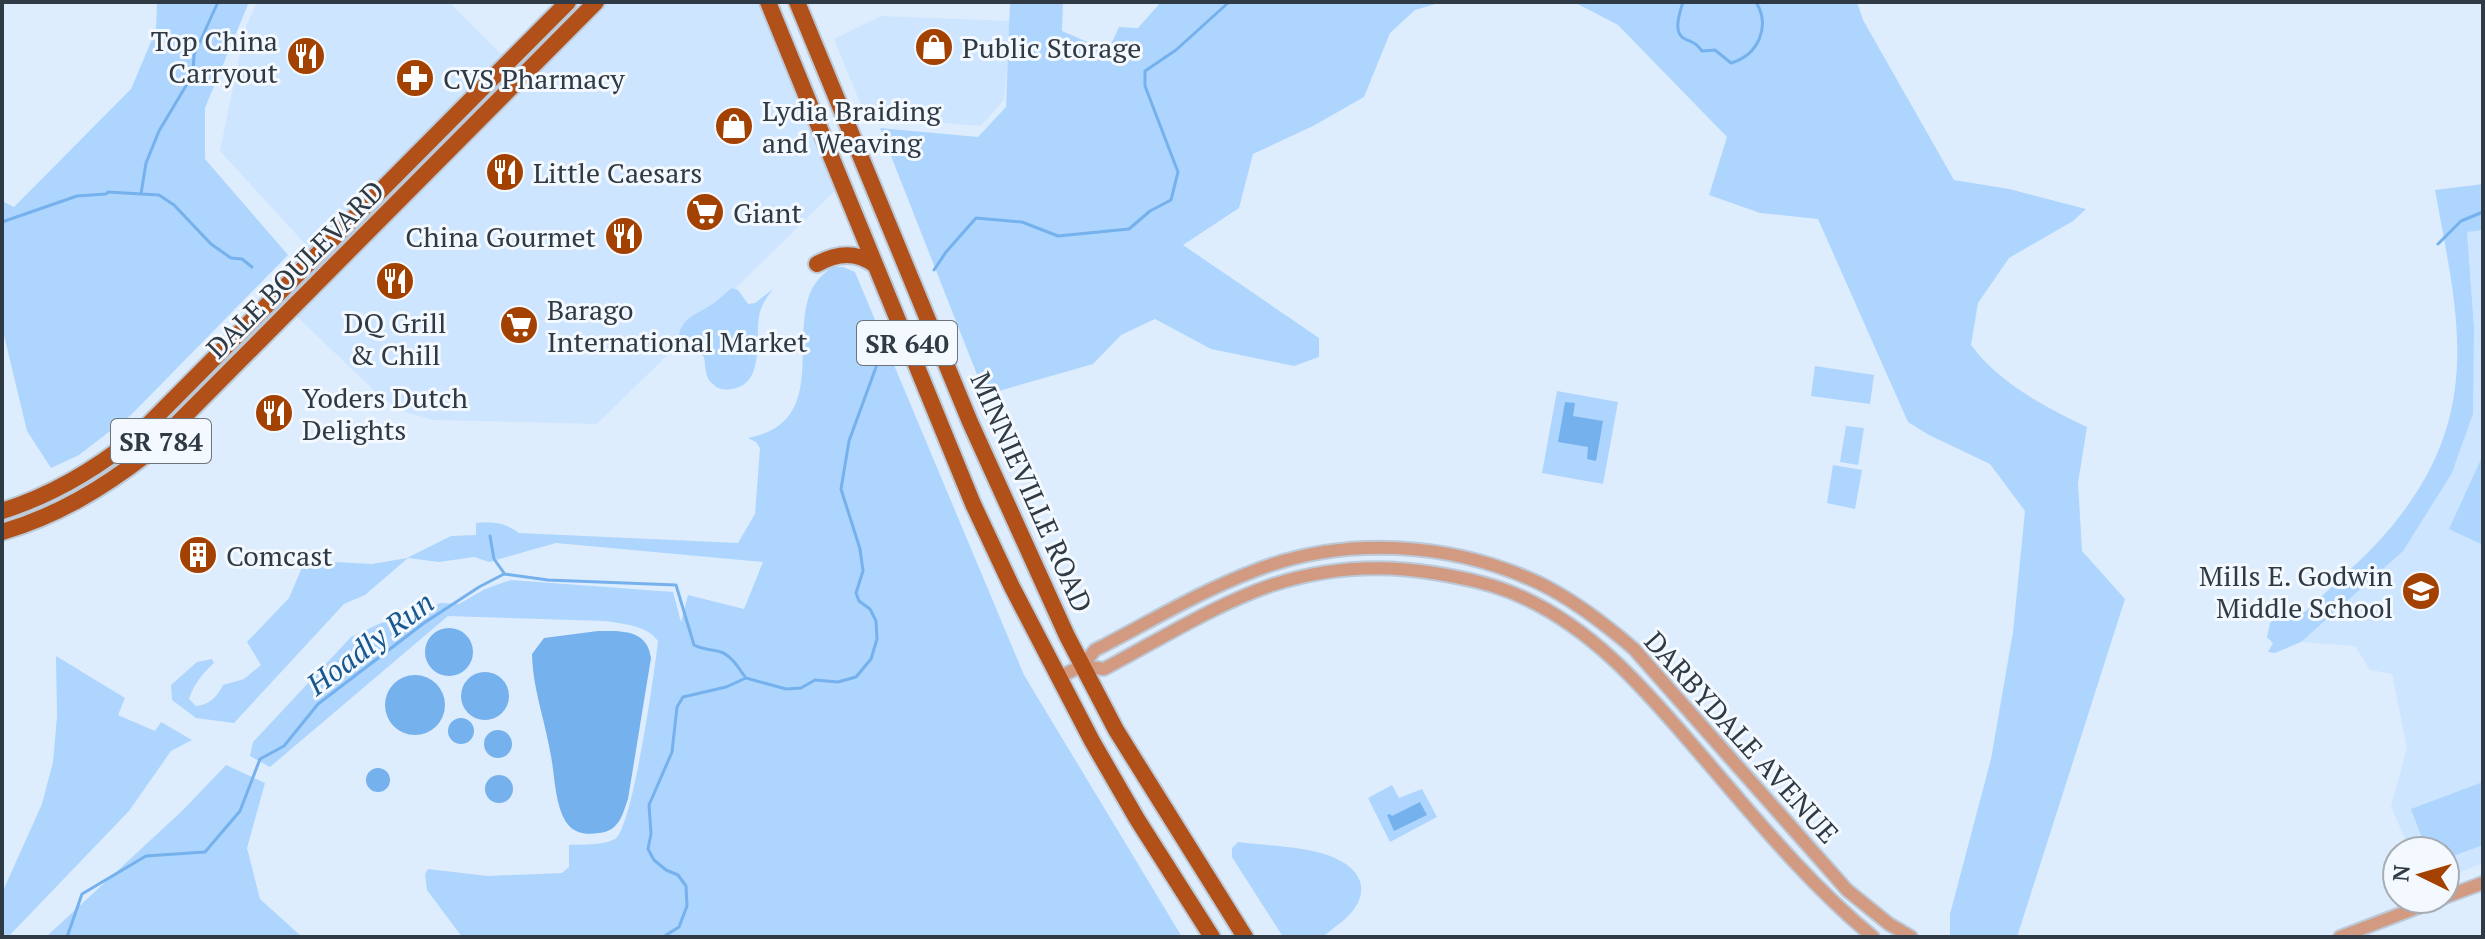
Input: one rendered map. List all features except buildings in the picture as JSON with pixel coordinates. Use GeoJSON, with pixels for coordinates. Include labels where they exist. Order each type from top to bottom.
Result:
{"type":"FeatureCollection","features":[{"type":"Feature","properties":{"kind":"main road","name":"DALE BOULEVARD"},"geometry":{"type":"LineString","coordinates":[[2,511],[51,493],[85,474],[137,436],[568,2]]}},
{"type":"Feature","properties":{"kind":"main road","name":"DALE BOULEVARD"},"geometry":{"type":"LineString","coordinates":[[2,532],[63,509],[95,492],[147,454],[596,2]]}},
{"type":"Feature","properties":{"kind":"main road","name":"MINNIEVILLE ROAD"},"geometry":{"type":"LineString","coordinates":[[768,2],[973,504],[1012,587],[1092,741],[1212,937]]}},
{"type":"Feature","properties":{"kind":"main road","name":"MINNIEVILLE ROAD"},"geometry":{"type":"LineString","coordinates":[[797,2],[970,422],[1082,666],[1165,811],[1245,937]]}},
{"type":"Feature","properties":{"kind":"main road"},"geometry":{"type":"LineString","coordinates":[[817,264],[833,256],[847,255],[864,258],[875,265]]}},
{"type":"Feature","properties":{"kind":"street","name":"DARBYDALE AVENUE"},"geometry":{"type":"LineString","coordinates":[[1059,677],[1082,666],[1095,650],[1126,634],[1231,581],[1286,560],[1351,549],[1399,548],[1459,557],[1499,568],[1565,597],[1634,649],[1847,890],[1889,924],[1911,937]]}},
{"type":"Feature","properties":{"kind":"street","name":"DARBYDALE AVENUE"},"geometry":{"type":"LineString","coordinates":[[1082,666],[1104,669],[1240,598],[1290,580],[1327,572],[1391,568],[1493,586],[1520,596],[1573,627],[1620,665],[1815,885],[1873,937]]}},
{"type":"Feature","properties":{"kind":"street"},"geometry":{"type":"LineString","coordinates":[[2461,891],[2483,883]]}},
{"type":"Feature","properties":{"kind":"street"},"geometry":{"type":"LineString","coordinates":[[2340,937],[2398,915]]}},
{"type":"Feature","properties":{"kind":"shaded area"},"geometry":{"type":"Polygon","coordinates":[[[157,2],[249,2],[205,108],[205,159],[288,255],[131,415],[79,455],[51,468],[27,431],[2,327],[2,201],[14,207],[131,89],[156,30],[157,2]]]}},
{"type":"Feature","properties":{"kind":"shaded area"},"geometry":{"type":"Polygon","coordinates":[[[257,2],[449,2],[509,62],[316,256],[220,151],[245,29],[257,2]]]}},
{"type":"Feature","properties":{"kind":"shaded area"},"geometry":{"type":"Polygon","coordinates":[[[599,2],[768,2],[842,184],[597,424],[434,420],[405,412],[380,396],[291,311],[599,2]]]}},
{"type":"Feature","properties":{"kind":"shaded area"},"geometry":{"type":"Polygon","coordinates":[[[1010,2],[1063,2],[1062,31],[1108,51],[1119,27],[1138,28],[1161,2],[1442,2],[1415,10],[1390,33],[1364,97],[1313,126],[1253,154],[1239,208],[1183,245],[1319,338],[1319,357],[1294,366],[1211,349],[1155,319],[1121,335],[1093,364],[985,395],[880,128],[978,137],[1006,107],[1010,2]]]}},
{"type":"Feature","properties":{"kind":"shaded area"},"geometry":{"type":"Polygon","coordinates":[[[1574,2],[1857,2],[1863,20],[1954,180],[2009,189],[2086,209],[2073,221],[2009,258],[1978,303],[1971,345],[2009,382],[2087,427],[2078,483],[2082,551],[2125,599],[2017,937],[1950,935],[1950,914],[1991,759],[2013,632],[2025,511],[1990,464],[1908,422],[1818,219],[1760,213],[1709,195],[1727,137],[1618,25],[1574,2]]]}},
{"type":"Feature","properties":{"kind":"shaded area"},"geometry":{"type":"Polygon","coordinates":[[[881,16],[1012,21],[1004,100],[981,126],[866,117],[834,39],[881,16]]]}},
{"type":"Feature","properties":{"kind":"shaded area"},"geometry":{"type":"Polygon","coordinates":[[[2483,184],[2483,230],[2467,232],[2474,327],[2473,414],[2452,473],[2403,551],[2301,642],[2275,653],[2268,652],[2273,643],[2267,637],[2270,623],[2292,601],[2305,612],[2356,564],[2403,512],[2428,472],[2445,434],[2454,395],[2457,356],[2451,276],[2435,190],[2483,184]]]}},
{"type":"Feature","properties":{"kind":"shaded area","name":"Mills E. Godwin Middle School"},"geometry":{"type":"Polygon","coordinates":[[[2483,230],[2483,863],[2461,872],[2461,835],[2403,835],[2391,806],[2407,748],[2392,674],[2370,670],[2355,646],[2301,642],[2452,473],[2473,414],[2474,327],[2467,231],[2483,230]]]}},
{"type":"Feature","properties":{"kind":"shaded area"},"geometry":{"type":"Polygon","coordinates":[[[832,267],[855,272],[1024,675],[1182,937],[462,937],[427,890],[425,874],[428,869],[488,876],[562,873],[569,867],[569,845],[612,841],[623,827],[642,745],[658,641],[641,628],[627,624],[448,616],[270,767],[250,756],[253,742],[351,637],[381,623],[441,603],[459,604],[485,589],[511,580],[673,592],[681,622],[688,595],[744,609],[763,562],[556,543],[489,562],[474,557],[439,562],[408,558],[365,595],[344,604],[234,723],[196,718],[172,700],[171,685],[197,662],[212,659],[214,663],[191,694],[189,699],[196,706],[209,702],[223,685],[244,679],[261,665],[247,642],[289,598],[301,570],[298,560],[372,564],[407,558],[451,536],[476,535],[476,523],[504,525],[519,533],[738,543],[755,514],[760,448],[748,438],[772,430],[788,417],[797,400],[809,296],[816,283],[832,267]]]}},
{"type":"Feature","properties":{"kind":"shaded area"},"geometry":{"type":"Polygon","coordinates":[[[732,288],[738,290],[748,304],[755,303],[773,289],[760,313],[756,360],[750,379],[732,389],[720,389],[708,379],[704,357],[696,351],[678,349],[679,339],[686,321],[732,288]]]}},
{"type":"Feature","properties":{"kind":"shaded area"},"geometry":{"type":"Polygon","coordinates":[[[1815,366],[1874,375],[1870,404],[1811,396],[1815,366]]]}},
{"type":"Feature","properties":{"kind":"shaded area"},"geometry":{"type":"Polygon","coordinates":[[[1557,391],[1618,402],[1603,484],[1542,473],[1557,391]]]}},
{"type":"Feature","properties":{"kind":"shaded area"},"geometry":{"type":"Polygon","coordinates":[[[1565,402],[1575,403],[1573,416],[1603,421],[1596,461],[1587,459],[1588,447],[1558,442],[1565,402]]]}},
{"type":"Feature","properties":{"kind":"shaded area"},"geometry":{"type":"Polygon","coordinates":[[[1846,426],[1864,428],[1858,465],[1840,462],[1846,426]]]}},
{"type":"Feature","properties":{"kind":"shaded area"},"geometry":{"type":"Polygon","coordinates":[[[2483,455],[2483,545],[2449,529],[2483,455]]]}},
{"type":"Feature","properties":{"kind":"shaded area"},"geometry":{"type":"Polygon","coordinates":[[[1833,465],[1862,470],[1855,509],[1827,503],[1833,465]]]}},
{"type":"Feature","properties":{"kind":"shaded area"},"geometry":{"type":"Polygon","coordinates":[[[449,628],[466,635],[473,652],[466,669],[449,676],[432,669],[425,652],[432,635],[449,628]]]}},
{"type":"Feature","properties":{"kind":"shaded area"},"geometry":{"type":"Polygon","coordinates":[[[598,631],[624,632],[639,637],[649,649],[651,658],[626,805],[615,826],[606,832],[590,834],[569,826],[559,806],[534,679],[532,654],[544,638],[598,631]]]}},
{"type":"Feature","properties":{"kind":"shaded area"},"geometry":{"type":"Polygon","coordinates":[[[56,656],[125,698],[118,715],[155,731],[161,722],[192,740],[171,751],[129,811],[8,937],[2,937],[2,893],[42,804],[53,762],[57,717],[56,656]]]}},
{"type":"Feature","properties":{"kind":"shaded area"},"geometry":{"type":"Polygon","coordinates":[[[485,672],[494,673],[502,679],[508,687],[508,705],[502,713],[494,719],[485,720],[476,719],[468,713],[462,705],[461,696],[462,687],[468,679],[476,673],[485,672]]]}},
{"type":"Feature","properties":{"kind":"shaded area"},"geometry":{"type":"Polygon","coordinates":[[[415,675],[436,684],[445,705],[436,726],[415,735],[394,726],[385,705],[394,684],[415,675]]]}},
{"type":"Feature","properties":{"kind":"shaded area"},"geometry":{"type":"Polygon","coordinates":[[[461,718],[470,722],[474,731],[470,740],[461,744],[452,740],[448,731],[452,722],[461,718]]]}},
{"type":"Feature","properties":{"kind":"shaded area"},"geometry":{"type":"Polygon","coordinates":[[[498,730],[508,734],[512,744],[508,754],[498,758],[488,754],[484,744],[488,734],[498,730]]]}},
{"type":"Feature","properties":{"kind":"shaded area"},"geometry":{"type":"Polygon","coordinates":[[[226,765],[265,783],[247,848],[260,899],[302,937],[46,937],[183,810],[226,765]]]}},
{"type":"Feature","properties":{"kind":"shaded area"},"geometry":{"type":"Polygon","coordinates":[[[378,768],[387,771],[390,780],[387,789],[378,792],[369,789],[366,780],[369,771],[378,768]]]}},
{"type":"Feature","properties":{"kind":"shaded area"},"geometry":{"type":"Polygon","coordinates":[[[499,775],[509,779],[513,789],[509,799],[499,803],[489,799],[485,789],[489,779],[499,775]]]}},
{"type":"Feature","properties":{"kind":"shaded area"},"geometry":{"type":"Polygon","coordinates":[[[2483,782],[2483,845],[2461,853],[2461,835],[2421,835],[2411,809],[2483,782]]]}},
{"type":"Feature","properties":{"kind":"shaded area"},"geometry":{"type":"Polygon","coordinates":[[[1392,785],[1399,798],[1422,789],[1437,817],[1390,842],[1368,798],[1392,785]]]}},
{"type":"Feature","properties":{"kind":"shaded area"},"geometry":{"type":"Polygon","coordinates":[[[1420,802],[1427,815],[1394,831],[1387,815],[1392,816],[1420,802]]]}},
{"type":"Feature","properties":{"kind":"shaded area"},"geometry":{"type":"Polygon","coordinates":[[[1238,842],[1301,849],[1335,858],[1356,873],[1361,891],[1359,901],[1346,919],[1322,936],[1283,937],[1232,857],[1232,848],[1238,842]]]}},
{"type":"Feature","properties":{"kind":"waterway"},"geometry":{"type":"LineString","coordinates":[[141,194],[146,163],[159,131],[193,74],[194,55],[218,2]]}},
{"type":"Feature","properties":{"kind":"waterway"},"geometry":{"type":"LineString","coordinates":[[934,270],[976,218],[1022,222],[1058,236],[1129,229],[1150,211],[1171,200],[1178,172],[1145,86],[1145,71],[1176,50],[1229,2]]}},
{"type":"Feature","properties":{"kind":"waterway"},"geometry":{"type":"LineString","coordinates":[[1683,2],[1678,22],[1681,36],[1702,51],[1715,50],[1731,63],[1748,54],[1759,39],[1762,21],[1756,2]]}},
{"type":"Feature","properties":{"kind":"waterway"},"geometry":{"type":"LineString","coordinates":[[2,222],[77,196],[108,192],[159,195],[174,205],[211,244],[231,258],[242,259],[252,267]]}},
{"type":"Feature","properties":{"kind":"waterway"},"geometry":{"type":"LineString","coordinates":[[2438,244],[2461,221],[2483,212]]}},
{"type":"Feature","properties":{"kind":"waterway"},"geometry":{"type":"LineString","coordinates":[[663,937],[679,927],[687,906],[686,886],[678,875],[654,860],[648,849],[651,834],[649,805],[672,752],[677,707],[683,697],[726,687],[746,678],[786,689],[801,688],[815,680],[838,682],[856,677],[871,659],[877,639],[876,621],[856,593],[863,571],[860,549],[841,489],[849,441],[883,348]]}},
{"type":"Feature","properties":{"kind":"waterway"},"geometry":{"type":"LineString","coordinates":[[490,536],[494,559],[504,573]]}},
{"type":"Feature","properties":{"kind":"waterway","name":"Hoadly Run"},"geometry":{"type":"LineString","coordinates":[[67,937],[82,894],[146,856],[205,852],[240,811],[260,759],[284,746],[318,704],[424,623],[504,574],[548,580],[676,585],[694,645],[725,654],[746,678]]}},
{"type":"Feature","properties":{"kind":"place","name":"Public Storage"},"geometry":{"type":"Point","coordinates":[934,47]}},
{"type":"Feature","properties":{"kind":"place","name":"Top China Carryout"},"geometry":{"type":"Point","coordinates":[306,56]}},
{"type":"Feature","properties":{"kind":"place","name":"CVS Pharmacy"},"geometry":{"type":"Point","coordinates":[415,78]}},
{"type":"Feature","properties":{"kind":"place","name":"Lydia Braiding and Weaving"},"geometry":{"type":"Point","coordinates":[734,126]}},
{"type":"Feature","properties":{"kind":"place","name":"Little Caesars"},"geometry":{"type":"Point","coordinates":[505,172]}},
{"type":"Feature","properties":{"kind":"place","name":"Giant"},"geometry":{"type":"Point","coordinates":[705,212]}},
{"type":"Feature","properties":{"kind":"place","name":"China Gourmet"},"geometry":{"type":"Point","coordinates":[624,236]}},
{"type":"Feature","properties":{"kind":"place","name":"DQ Grill & Chill"},"geometry":{"type":"Point","coordinates":[395,281]}},
{"type":"Feature","properties":{"kind":"place","name":"Barago International Market"},"geometry":{"type":"Point","coordinates":[519,325]}},
{"type":"Feature","properties":{"kind":"place","name":"Yoders Dutch Delights"},"geometry":{"type":"Point","coordinates":[274,413]}},
{"type":"Feature","properties":{"kind":"place","name":"Comcast"},"geometry":{"type":"Point","coordinates":[198,555]}},
{"type":"Feature","properties":{"kind":"place","name":"Mills E. Godwin Middle School"},"geometry":{"type":"Point","coordinates":[2421,591]}}]}
